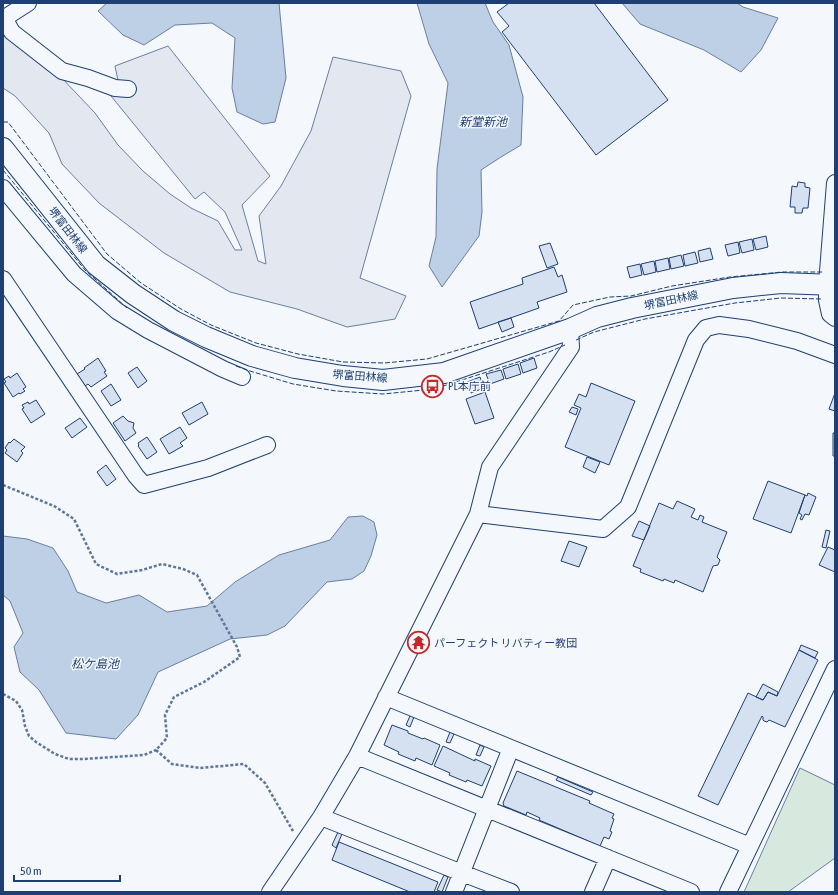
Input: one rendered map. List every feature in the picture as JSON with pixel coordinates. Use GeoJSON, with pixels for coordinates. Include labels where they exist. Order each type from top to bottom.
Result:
{"type":"FeatureCollection","features":[{"type":"Feature","properties":{"kind":"main road","name":"堺富田林線"},"geometry":{"type":"LineString","coordinates":[[3,148],[96,265],[133,294],[174,321],[206,337],[252,356],[295,368],[343,376],[383,380],[444,373],[570,329],[598,317],[632,308],[733,288],[781,283],[831,284]]}},
{"type":"Feature","properties":{"kind":"lane"},"geometry":{"type":"LineString","coordinates":[[28,3],[4,18],[12,32],[62,71],[116,88],[128,89]]}},
{"type":"Feature","properties":{"kind":"lane"},"geometry":{"type":"LineString","coordinates":[[835,183],[831,284],[827,300],[830,314],[835,318]]}},
{"type":"Feature","properties":{"kind":"lane"},"geometry":{"type":"LineString","coordinates":[[3,188],[74,274],[118,311],[148,330],[223,369],[242,377]]}},
{"type":"Feature","properties":{"kind":"lane"},"geometry":{"type":"LineString","coordinates":[[3,279],[136,476],[144,485],[208,468],[267,445]]}},
{"type":"Feature","properties":{"kind":"lane"},"geometry":{"type":"LineString","coordinates":[[478,514],[603,529],[628,507],[696,340],[706,328],[719,325],[749,329],[798,341],[835,355]]}},
{"type":"Feature","properties":{"kind":"lane"},"geometry":{"type":"LineString","coordinates":[[270,892],[321,817],[357,756],[478,514],[490,467],[571,348],[570,329]]}},
{"type":"Feature","properties":{"kind":"lane"},"geometry":{"type":"LineString","coordinates":[[728,892],[835,669]]}},
{"type":"Feature","properties":{"kind":"lane"},"geometry":{"type":"LineString","coordinates":[[386,697],[750,846]]}},
{"type":"Feature","properties":{"kind":"lane"},"geometry":{"type":"LineString","coordinates":[[454,892],[511,748]]}},
{"type":"Feature","properties":{"kind":"lane"},"geometry":{"type":"LineString","coordinates":[[357,756],[691,892]]}},
{"type":"Feature","properties":{"kind":"lane"},"geometry":{"type":"LineString","coordinates":[[321,817],[511,892]]}},
{"type":"Feature","properties":{"kind":"lane"},"geometry":{"type":"LineString","coordinates":[[593,892],[608,858]]}},
{"type":"Feature","properties":{"kind":"path"},"geometry":{"type":"LineString","coordinates":[[3,485],[54,506],[74,520],[96,564],[117,574],[142,570],[162,564],[183,569],[197,575],[237,647],[240,657],[204,682],[174,697],[165,715],[167,738],[156,750],[144,756],[84,759],[69,758],[55,754],[29,736],[25,726],[22,710],[16,700],[3,694]]}},
{"type":"Feature","properties":{"kind":"path"},"geometry":{"type":"LineString","coordinates":[[156,750],[172,764],[200,768],[244,764],[265,783],[301,846]]}},
{"type":"Feature","properties":{"kind":"shaded area"},"geometry":{"type":"Polygon","coordinates":[[[9,32],[60,76],[95,113],[118,145],[143,171],[170,194],[191,208],[218,221],[235,250],[242,250],[225,212],[204,192],[195,199],[111,96],[120,90],[115,66],[168,46],[270,176],[242,205],[258,261],[266,264],[259,216],[281,186],[311,131],[333,57],[401,71],[411,96],[360,278],[406,296],[395,319],[347,327],[297,309],[230,292],[164,253],[99,203],[62,164],[49,133],[15,96],[3,88],[3,36],[9,32]]]}},
{"type":"Feature","properties":{"kind":"shaded area"},"geometry":{"type":"Polygon","coordinates":[[[800,768],[835,785],[835,858],[788,892],[744,892],[800,768]]]}},
{"type":"Feature","properties":{"kind":"water"},"geometry":{"type":"Polygon","coordinates":[[[107,3],[279,3],[286,78],[275,122],[263,124],[237,112],[232,88],[235,38],[212,23],[175,25],[144,45],[123,35],[98,11],[107,3]]]}},
{"type":"Feature","properties":{"kind":"water","name":"新堂新池"},"geometry":{"type":"Polygon","coordinates":[[[417,3],[485,3],[493,22],[509,45],[523,97],[521,145],[481,170],[482,212],[479,236],[442,287],[429,266],[436,237],[437,169],[448,83],[429,44],[417,3]]]}},
{"type":"Feature","properties":{"kind":"water"},"geometry":{"type":"Polygon","coordinates":[[[622,3],[737,3],[743,7],[778,18],[761,50],[741,72],[704,50],[640,24],[622,3]]]}},
{"type":"Feature","properties":{"kind":"water","name":"松ケ島池"},"geometry":{"type":"Polygon","coordinates":[[[363,516],[374,522],[377,535],[371,556],[364,571],[352,579],[327,582],[285,626],[267,635],[230,639],[158,672],[138,715],[116,739],[66,733],[39,690],[20,672],[14,647],[23,633],[10,601],[3,595],[3,536],[27,539],[53,548],[68,571],[77,592],[106,603],[139,595],[167,612],[207,606],[235,582],[279,555],[330,540],[348,517],[363,516]]]}},
{"type":"Feature","properties":{"kind":"building"},"geometry":{"type":"Polygon","coordinates":[[[509,3],[594,3],[668,100],[596,155],[502,32],[509,26],[497,12],[509,3]]]}},
{"type":"Feature","properties":{"kind":"building"},"geometry":{"type":"Polygon","coordinates":[[[798,182],[805,183],[805,187],[810,188],[808,208],[803,208],[802,213],[795,213],[795,207],[790,207],[792,186],[797,187],[798,182]]]}},
{"type":"Feature","properties":{"kind":"building"},"geometry":{"type":"Polygon","coordinates":[[[766,236],[768,247],[756,250],[753,239],[766,236]]]}},
{"type":"Feature","properties":{"kind":"building"},"geometry":{"type":"Polygon","coordinates":[[[752,239],[754,250],[742,253],[739,242],[752,239]]]}},
{"type":"Feature","properties":{"kind":"building"},"geometry":{"type":"Polygon","coordinates":[[[738,242],[740,253],[728,256],[725,245],[738,242]]]}},
{"type":"Feature","properties":{"kind":"building"},"geometry":{"type":"Polygon","coordinates":[[[550,243],[558,264],[547,268],[539,246],[550,243]]]}},
{"type":"Feature","properties":{"kind":"building"},"geometry":{"type":"Polygon","coordinates":[[[710,248],[713,259],[700,262],[698,251],[710,248]]]}},
{"type":"Feature","properties":{"kind":"building"},"geometry":{"type":"Polygon","coordinates":[[[695,252],[698,263],[685,266],[683,255],[695,252]]]}},
{"type":"Feature","properties":{"kind":"building"},"geometry":{"type":"Polygon","coordinates":[[[681,255],[684,266],[671,269],[669,258],[681,255]]]}},
{"type":"Feature","properties":{"kind":"building"},"geometry":{"type":"Polygon","coordinates":[[[668,258],[670,269],[657,272],[655,261],[668,258]]]}},
{"type":"Feature","properties":{"kind":"building"},"geometry":{"type":"Polygon","coordinates":[[[654,261],[656,272],[644,275],[641,264],[654,261]]]}},
{"type":"Feature","properties":{"kind":"building"},"geometry":{"type":"Polygon","coordinates":[[[640,264],[642,275],[630,278],[627,267],[640,264]]]}},
{"type":"Feature","properties":{"kind":"building"},"geometry":{"type":"Polygon","coordinates":[[[554,267],[558,277],[562,275],[567,292],[537,302],[539,308],[479,329],[470,302],[523,284],[522,278],[554,267]]]}},
{"type":"Feature","properties":{"kind":"building"},"geometry":{"type":"Polygon","coordinates":[[[511,318],[514,327],[502,332],[498,322],[511,318]]]}},
{"type":"Feature","properties":{"kind":"building"},"geometry":{"type":"Polygon","coordinates":[[[98,358],[106,371],[104,372],[107,376],[91,387],[88,384],[85,386],[77,374],[98,358]]]}},
{"type":"Feature","properties":{"kind":"building"},"geometry":{"type":"Polygon","coordinates":[[[534,358],[537,368],[523,373],[520,363],[534,358]]]}},
{"type":"Feature","properties":{"kind":"building"},"geometry":{"type":"Polygon","coordinates":[[[518,364],[521,374],[506,379],[503,369],[518,364]]]}},
{"type":"Feature","properties":{"kind":"building"},"geometry":{"type":"Polygon","coordinates":[[[137,367],[147,381],[138,388],[128,373],[137,367]]]}},
{"type":"Feature","properties":{"kind":"building"},"geometry":{"type":"Polygon","coordinates":[[[501,370],[504,379],[490,384],[486,374],[501,370]]]}},
{"type":"Feature","properties":{"kind":"building"},"geometry":{"type":"Polygon","coordinates":[[[17,373],[26,387],[23,389],[25,391],[13,397],[4,383],[6,382],[4,379],[9,376],[10,378],[17,373]]]}},
{"type":"Feature","properties":{"kind":"building"},"geometry":{"type":"Polygon","coordinates":[[[480,377],[484,388],[471,393],[467,382],[480,377]]]}},
{"type":"Feature","properties":{"kind":"building"},"geometry":{"type":"Polygon","coordinates":[[[591,383],[635,401],[609,465],[565,447],[581,408],[574,405],[579,394],[586,397],[591,383]]]}},
{"type":"Feature","properties":{"kind":"building"},"geometry":{"type":"Polygon","coordinates":[[[111,384],[121,400],[111,406],[101,391],[111,384]]]}},
{"type":"Feature","properties":{"kind":"building"},"geometry":{"type":"Polygon","coordinates":[[[485,392],[494,418],[475,424],[466,399],[485,392]]]}},
{"type":"Feature","properties":{"kind":"building"},"geometry":{"type":"Polygon","coordinates":[[[835,393],[835,411],[829,409],[835,393]]]}},
{"type":"Feature","properties":{"kind":"building"},"geometry":{"type":"Polygon","coordinates":[[[36,400],[45,414],[31,423],[22,409],[24,408],[22,405],[28,402],[29,404],[36,400]]]}},
{"type":"Feature","properties":{"kind":"building"},"geometry":{"type":"Polygon","coordinates":[[[202,402],[208,414],[189,425],[182,413],[202,402]]]}},
{"type":"Feature","properties":{"kind":"building"},"geometry":{"type":"Polygon","coordinates":[[[572,407],[578,409],[576,415],[569,412],[572,407]]]}},
{"type":"Feature","properties":{"kind":"building"},"geometry":{"type":"Polygon","coordinates":[[[123,416],[128,421],[134,423],[133,428],[136,433],[125,441],[113,423],[123,416]]]}},
{"type":"Feature","properties":{"kind":"building"},"geometry":{"type":"Polygon","coordinates":[[[80,418],[87,427],[72,438],[65,428],[80,418]]]}},
{"type":"Feature","properties":{"kind":"building"},"geometry":{"type":"Polygon","coordinates":[[[180,427],[187,438],[180,443],[183,446],[169,454],[160,439],[180,427]]]}},
{"type":"Feature","properties":{"kind":"building"},"geometry":{"type":"Polygon","coordinates":[[[833,433],[835,433],[835,456],[833,456],[833,433]]]}},
{"type":"Feature","properties":{"kind":"building"},"geometry":{"type":"Polygon","coordinates":[[[147,437],[157,452],[147,459],[138,446],[138,443],[147,437]]]}},
{"type":"Feature","properties":{"kind":"building"},"geometry":{"type":"Polygon","coordinates":[[[14,439],[25,447],[21,451],[23,453],[17,462],[5,453],[7,450],[5,448],[9,442],[10,443],[14,439]]]}},
{"type":"Feature","properties":{"kind":"building"},"geometry":{"type":"Polygon","coordinates":[[[587,457],[600,462],[595,473],[583,467],[587,457]]]}},
{"type":"Feature","properties":{"kind":"building"},"geometry":{"type":"Polygon","coordinates":[[[106,465],[116,479],[107,486],[97,472],[106,465]]]}},
{"type":"Feature","properties":{"kind":"building"},"geometry":{"type":"Polygon","coordinates":[[[768,481],[805,495],[791,533],[753,519],[768,481]]]}},
{"type":"Feature","properties":{"kind":"building"},"geometry":{"type":"Polygon","coordinates":[[[808,493],[816,497],[809,515],[805,514],[802,520],[800,519],[802,515],[799,513],[805,495],[807,496],[808,493]]]}},
{"type":"Feature","properties":{"kind":"building"},"geometry":{"type":"Polygon","coordinates":[[[677,501],[695,509],[691,517],[698,520],[700,515],[704,517],[702,522],[727,532],[717,557],[720,560],[718,565],[713,566],[703,592],[675,580],[674,583],[664,579],[663,581],[640,572],[641,569],[633,566],[659,503],[673,509],[677,501]]]}},
{"type":"Feature","properties":{"kind":"building"},"geometry":{"type":"Polygon","coordinates":[[[639,521],[650,526],[644,540],[632,536],[639,521]]]}},
{"type":"Feature","properties":{"kind":"building"},"geometry":{"type":"Polygon","coordinates":[[[826,530],[830,531],[826,548],[822,547],[826,530]]]}},
{"type":"Feature","properties":{"kind":"building"},"geometry":{"type":"Polygon","coordinates":[[[569,541],[587,547],[579,567],[561,561],[569,541]]]}},
{"type":"Feature","properties":{"kind":"building"},"geometry":{"type":"Polygon","coordinates":[[[828,547],[835,550],[835,572],[819,565],[828,547]]]}},
{"type":"Feature","properties":{"kind":"building"},"geometry":{"type":"Polygon","coordinates":[[[801,645],[818,652],[815,658],[799,650],[801,645]]]}},
{"type":"Feature","properties":{"kind":"building"},"geometry":{"type":"Polygon","coordinates":[[[799,650],[818,660],[785,727],[769,720],[767,722],[764,721],[762,716],[718,805],[698,796],[748,693],[763,700],[768,692],[777,696],[799,650]]]}},
{"type":"Feature","properties":{"kind":"building"},"geometry":{"type":"Polygon","coordinates":[[[763,684],[778,692],[777,696],[768,692],[763,700],[756,697],[763,684]]]}},
{"type":"Feature","properties":{"kind":"building"},"geometry":{"type":"Polygon","coordinates":[[[410,716],[414,717],[410,727],[406,725],[410,716]]]}},
{"type":"Feature","properties":{"kind":"building"},"geometry":{"type":"Polygon","coordinates":[[[392,725],[408,731],[408,733],[440,745],[432,765],[416,758],[415,761],[398,754],[399,752],[384,745],[392,725]]]}},
{"type":"Feature","properties":{"kind":"building"},"geometry":{"type":"Polygon","coordinates":[[[450,732],[454,734],[450,743],[446,742],[450,732]]]}},
{"type":"Feature","properties":{"kind":"building"},"geometry":{"type":"Polygon","coordinates":[[[480,745],[484,747],[480,756],[476,755],[480,745]]]}},
{"type":"Feature","properties":{"kind":"building"},"geometry":{"type":"Polygon","coordinates":[[[443,746],[475,761],[475,759],[491,766],[482,786],[467,780],[466,782],[449,775],[450,773],[434,766],[443,746]]]}},
{"type":"Feature","properties":{"kind":"building"},"geometry":{"type":"Polygon","coordinates":[[[517,771],[590,801],[589,803],[614,814],[610,831],[612,832],[609,839],[604,837],[600,846],[539,820],[540,818],[527,812],[526,815],[504,806],[503,803],[517,771]]]}},
{"type":"Feature","properties":{"kind":"building"},"geometry":{"type":"Polygon","coordinates":[[[558,777],[593,792],[591,795],[556,780],[558,777]]]}},
{"type":"Feature","properties":{"kind":"building"},"geometry":{"type":"Polygon","coordinates":[[[338,832],[342,834],[336,848],[332,845],[338,832]]]}},
{"type":"Feature","properties":{"kind":"building"},"geometry":{"type":"Polygon","coordinates":[[[339,842],[438,882],[434,892],[410,892],[332,860],[339,842]]]}},
{"type":"Feature","properties":{"kind":"building"},"geometry":{"type":"Polygon","coordinates":[[[444,875],[448,877],[442,892],[437,890],[444,875]]]}},
{"type":"Feature","properties":{"kind":"fence"},"geometry":{"type":"LineString","coordinates":[[3,122],[8,122],[107,254],[141,283],[181,309],[211,325],[256,343],[298,354],[343,362],[384,363],[427,359],[559,321],[573,305],[610,297],[631,296],[672,286],[730,277],[782,272],[823,272]]}},
{"type":"Feature","properties":{"kind":"fence"},"geometry":{"type":"LineString","coordinates":[[3,170],[85,270],[127,308]]}},
{"type":"Feature","properties":{"kind":"fence"},"geometry":{"type":"LineString","coordinates":[[576,340],[594,332],[645,319],[735,303],[781,298],[821,299]]}},
{"type":"Feature","properties":{"kind":"fence"},"geometry":{"type":"LineString","coordinates":[[236,366],[293,384],[336,391],[383,394],[434,389],[549,352],[565,345]]}},
{"type":"Feature","properties":{"kind":"place","name":"PL本庁前"},"geometry":{"type":"Point","coordinates":[432,386]}},
{"type":"Feature","properties":{"kind":"place","name":"パーフェクト リバティー教団"},"geometry":{"type":"Point","coordinates":[419,643]}}]}
